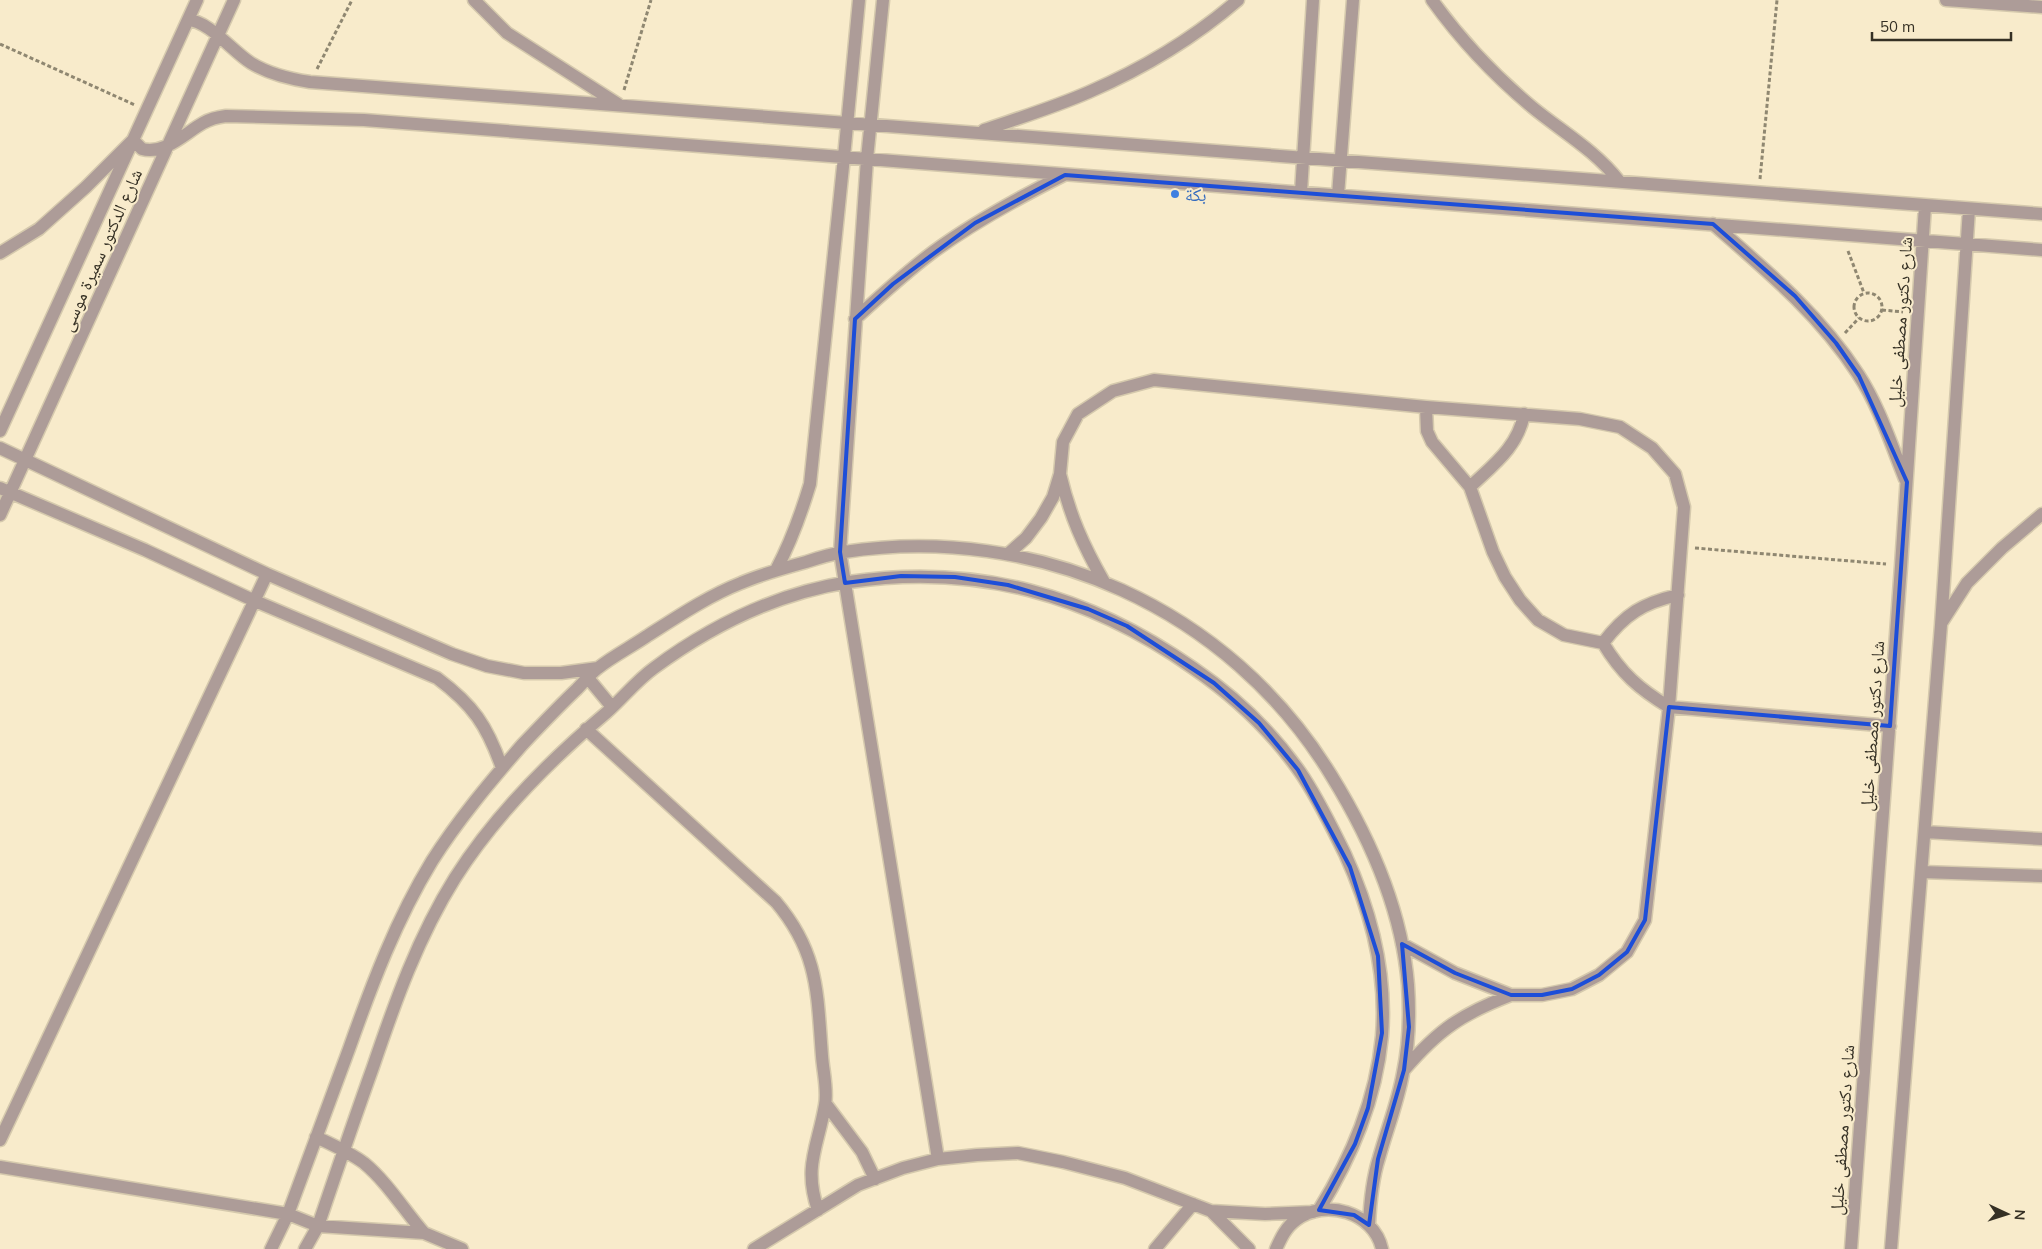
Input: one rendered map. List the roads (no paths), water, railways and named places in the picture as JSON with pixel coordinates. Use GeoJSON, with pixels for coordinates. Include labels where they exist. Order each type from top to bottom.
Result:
{"type":"FeatureCollection","features":[{"type":"Feature","properties":{"kind":"street","name":"شارع الدكتور سميرة موسى"},"geometry":{"type":"LineString","coordinates":[[0,431],[197,0]]}},
{"type":"Feature","properties":{"kind":"street","name":"شارع الدكتور سميرة موسى"},"geometry":{"type":"LineString","coordinates":[[0,515],[5,490],[25,460],[234,0]]}},
{"type":"Feature","properties":{"kind":"street"},"geometry":{"type":"LineString","coordinates":[[474,0],[507,33],[620,105]]}},
{"type":"Feature","properties":{"kind":"street"},"geometry":{"type":"LineString","coordinates":[[776,570],[802,514],[810,484],[859,0]]}},
{"type":"Feature","properties":{"kind":"street"},"geometry":{"type":"LineString","coordinates":[[883,0],[867,159],[840,552],[938,1159]]}},
{"type":"Feature","properties":{"kind":"street"},"geometry":{"type":"LineString","coordinates":[[979,132],[1088,92],[1141,67],[1190,36],[1238,0]]}},
{"type":"Feature","properties":{"kind":"street"},"geometry":{"type":"LineString","coordinates":[[1301,192],[1314,0]]}},
{"type":"Feature","properties":{"kind":"street"},"geometry":{"type":"LineString","coordinates":[[1338,195],[1353,0]]}},
{"type":"Feature","properties":{"kind":"street"},"geometry":{"type":"LineString","coordinates":[[1432,0],[1484,62],[1531,106],[1596,156],[1619,181]]}},
{"type":"Feature","properties":{"kind":"street"},"geometry":{"type":"LineString","coordinates":[[1946,0],[2042,7]]}},
{"type":"Feature","properties":{"kind":"street"},"geometry":{"type":"LineString","coordinates":[[188,20],[202,23],[253,64],[273,73],[310,82],[2042,214]]}},
{"type":"Feature","properties":{"kind":"street"},"geometry":{"type":"LineString","coordinates":[[0,254],[39,229],[86,187],[133,140],[138,147],[147,150],[167,146],[205,122],[226,116],[364,120],[2042,250]]}},
{"type":"Feature","properties":{"kind":"street"},"geometry":{"type":"LineString","coordinates":[[855,319],[893,284],[933,252],[997,210],[1065,175]]}},
{"type":"Feature","properties":{"kind":"street","name":"شارع دكتور مصطفى خليل"},"geometry":{"type":"LineString","coordinates":[[1850,1249],[1890,726],[1925,206]]}},
{"type":"Feature","properties":{"kind":"street"},"geometry":{"type":"LineString","coordinates":[[1891,1249],[1941,624],[1969,209]]}},
{"type":"Feature","properties":{"kind":"street"},"geometry":{"type":"LineString","coordinates":[[1713,224],[1795,296],[1836,342],[1860,376],[1907,482]]}},
{"type":"Feature","properties":{"kind":"street"},"geometry":{"type":"LineString","coordinates":[[1008,554],[1026,538],[1041,518],[1052,497],[1060,474],[1063,442],[1078,414],[1113,391],[1154,380],[1426,407],[1580,419],[1620,427],[1652,448],[1675,474],[1684,507],[1682,547],[1669,707],[1645,920],[1627,952],[1599,976],[1572,988],[1542,995],[1511,995],[1480,1007],[1452,1023],[1426,1044],[1404,1070]]}},
{"type":"Feature","properties":{"kind":"street"},"geometry":{"type":"LineString","coordinates":[[1426,407],[1425,419],[1432,442],[1470,486],[1493,552],[1504,576],[1520,600],[1538,620],[1564,635],[1603,643],[1615,663],[1631,680],[1649,695],[1669,707],[1890,726]]}},
{"type":"Feature","properties":{"kind":"street"},"geometry":{"type":"LineString","coordinates":[[1470,486],[1513,444],[1518,435],[1524,414]]}},
{"type":"Feature","properties":{"kind":"street"},"geometry":{"type":"LineString","coordinates":[[0,448],[267,574],[452,654],[487,666],[524,673],[561,674],[598,668]]}},
{"type":"Feature","properties":{"kind":"street"},"geometry":{"type":"LineString","coordinates":[[1060,474],[1076,530],[1104,582]]}},
{"type":"Feature","properties":{"kind":"street"},"geometry":{"type":"LineString","coordinates":[[5,490],[145,550],[254,601],[437,678],[460,695],[478,716],[493,741],[502,768]]}},
{"type":"Feature","properties":{"kind":"street"},"geometry":{"type":"LineString","coordinates":[[1941,624],[1967,583],[2002,548],[2042,514]]}},
{"type":"Feature","properties":{"kind":"street"},"geometry":{"type":"LineString","coordinates":[[271,1249],[288,1214],[376,976],[396,928],[432,862],[461,820],[502,768],[541,724],[598,668],[677,617],[728,589],[776,570],[840,552],[899,547],[949,548],[1008,554],[1057,566],[1104,582],[1138,597],[1186,624],[1236,662],[1280,706],[1319,756],[1348,802],[1372,852],[1391,904],[1402,944],[1408,986],[1404,1070],[1390,1126],[1378,1158],[1371,1192],[1369,1225]]}},
{"type":"Feature","properties":{"kind":"street"},"geometry":{"type":"LineString","coordinates":[[0,1140],[267,574]]}},
{"type":"Feature","properties":{"kind":"street"},"geometry":{"type":"LineString","coordinates":[[305,1249],[318,1226],[400,988],[425,932],[455,878],[489,831],[527,786],[650,671],[698,639],[750,611],[787,597],[845,583],[901,576],[955,577],[1008,585],[1047,594],[1088,608],[1127,626],[1165,648],[1214,683],[1260,723],[1298,770],[1327,817],[1350,867],[1369,918],[1378,956],[1382,994],[1382,1033],[1377,1072],[1368,1108],[1355,1144],[1339,1178],[1316,1211],[1296,1220],[1283,1234],[1276,1249]]}},
{"type":"Feature","properties":{"kind":"street"},"geometry":{"type":"LineString","coordinates":[[1603,643],[1617,624],[1635,610],[1656,600],[1678,595]]}},
{"type":"Feature","properties":{"kind":"street"},"geometry":{"type":"LineString","coordinates":[[588,678],[612,707]]}},
{"type":"Feature","properties":{"kind":"street"},"geometry":{"type":"LineString","coordinates":[[586,729],[776,902],[789,917],[808,952],[817,984],[826,1104],[811,1166],[813,1196],[818,1210]]}},
{"type":"Feature","properties":{"kind":"street"},"geometry":{"type":"LineString","coordinates":[[1925,832],[2042,839]]}},
{"type":"Feature","properties":{"kind":"street"},"geometry":{"type":"LineString","coordinates":[[1922,872],[2042,876]]}},
{"type":"Feature","properties":{"kind":"street"},"geometry":{"type":"LineString","coordinates":[[1402,944],[1455,973],[1511,995]]}},
{"type":"Feature","properties":{"kind":"street"},"geometry":{"type":"LineString","coordinates":[[826,1104],[862,1152],[875,1179]]}},
{"type":"Feature","properties":{"kind":"street"},"geometry":{"type":"LineString","coordinates":[[316,1137],[344,1150],[364,1163],[378,1177],[424,1233]]}},
{"type":"Feature","properties":{"kind":"street"},"geometry":{"type":"LineString","coordinates":[[754,1249],[858,1185],[903,1168],[938,1159],[1018,1153],[1125,1178],[1211,1211],[1265,1214],[1337,1210],[1354,1215],[1369,1225],[1382,1249]]}},
{"type":"Feature","properties":{"kind":"street"},"geometry":{"type":"LineString","coordinates":[[0,1167],[288,1214],[318,1226],[424,1233],[462,1249]]}},
{"type":"Feature","properties":{"kind":"street"},"geometry":{"type":"LineString","coordinates":[[1155,1249],[1193,1204]]}},
{"type":"Feature","properties":{"kind":"street"},"geometry":{"type":"LineString","coordinates":[[1211,1211],[1249,1249]]}},
{"type":"Feature","properties":{"kind":"place","name":"بكة"},"geometry":{"type":"Point","coordinates":[1175,194]}}]}
